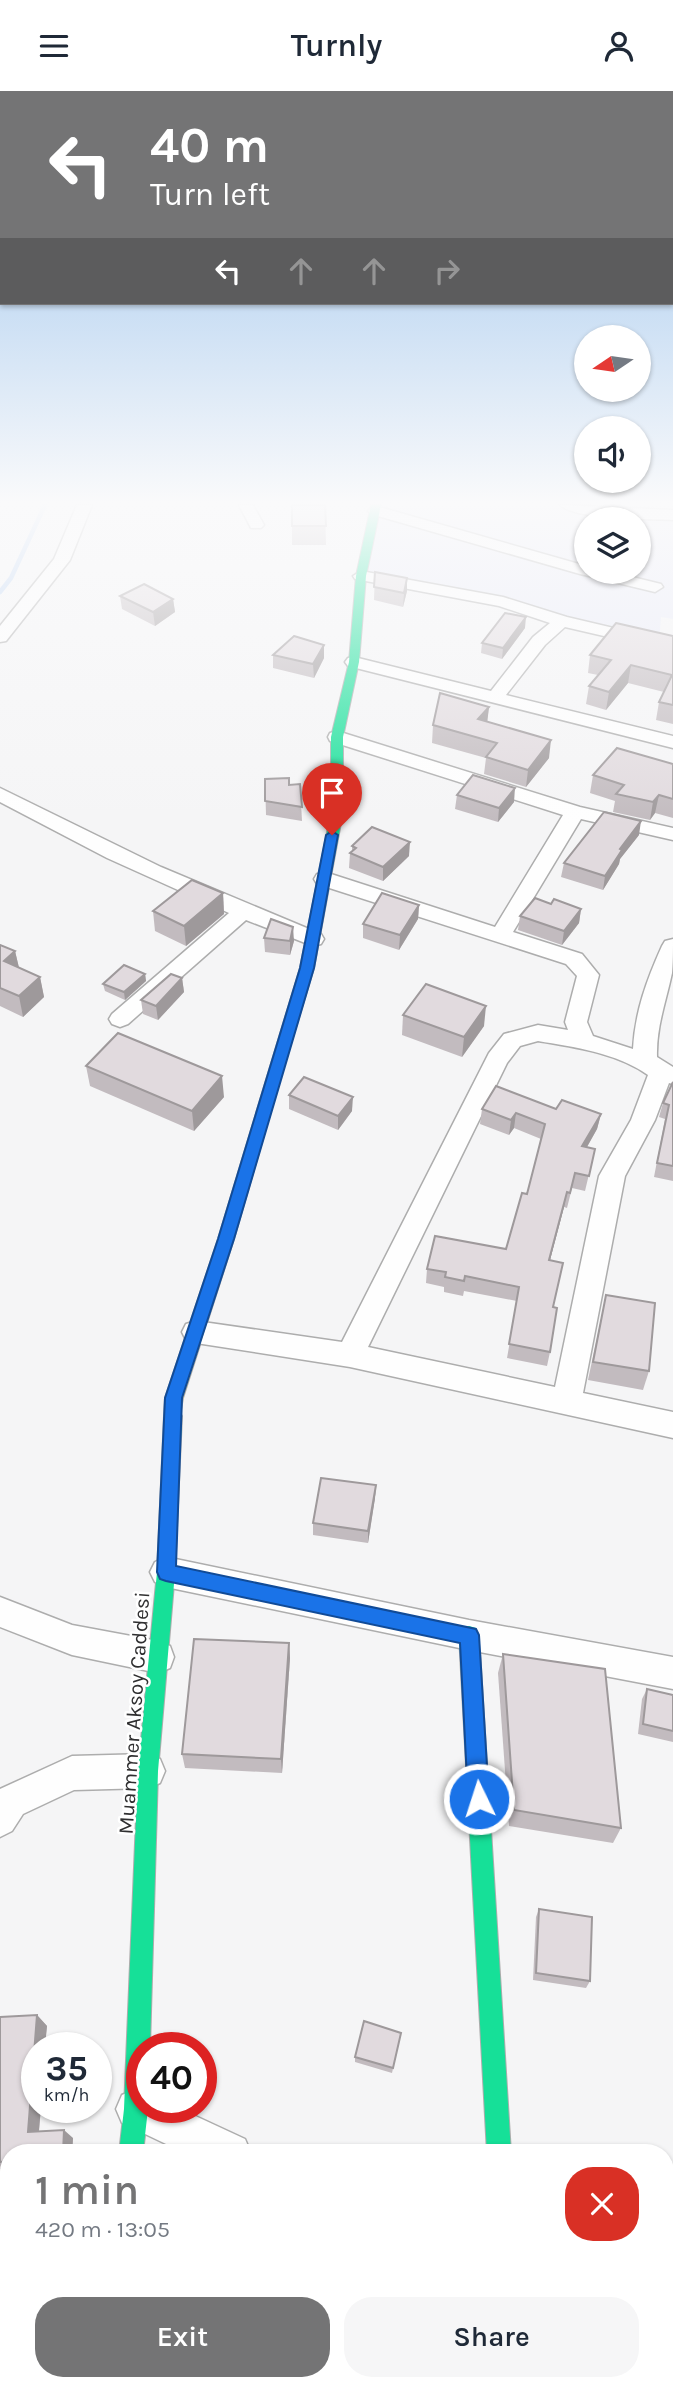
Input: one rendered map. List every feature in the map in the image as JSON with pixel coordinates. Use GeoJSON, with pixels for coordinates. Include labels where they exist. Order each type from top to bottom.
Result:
{"type":"FeatureCollection","features":[{"type":"Feature","properties":{"kind":"street"},"geometry":{"type":"LineString","coordinates":[[0,637],[20,612]]}},
{"type":"Feature","properties":{"kind":"street","name":"Muammer Aksoy Caddesi"},"geometry":{"type":"LineString","coordinates":[[139,2032],[148,1771],[166,1572],[174,1398],[307,968],[337,813],[337,737],[354,662],[358,612]]}},
{"type":"Feature","properties":{"kind":"street"},"geometry":{"type":"LineString","coordinates":[[532,612],[673,647]]}},
{"type":"Feature","properties":{"kind":"street"},"geometry":{"type":"LineString","coordinates":[[495,697],[539,641],[562,621]]}},
{"type":"Feature","properties":{"kind":"street"},"geometry":{"type":"LineString","coordinates":[[354,662],[673,742]]}},
{"type":"Feature","properties":{"kind":"street"},"geometry":{"type":"LineString","coordinates":[[337,737],[575,812],[673,834]]}},
{"type":"Feature","properties":{"kind":"street"},"geometry":{"type":"LineString","coordinates":[[0,794],[50,821],[243,912],[313,939]]}},
{"type":"Feature","properties":{"kind":"street"},"geometry":{"type":"LineString","coordinates":[[501,935],[575,812]]}},
{"type":"Feature","properties":{"kind":"street"},"geometry":{"type":"LineString","coordinates":[[324,879],[573,959],[588,975],[576,1022],[583,1041]]}},
{"type":"Feature","properties":{"kind":"street"},"geometry":{"type":"LineString","coordinates":[[120,1019],[243,912]]}},
{"type":"Feature","properties":{"kind":"street"},"geometry":{"type":"LineString","coordinates":[[660,1069],[644,1046],[650,1010],[673,946]]}},
{"type":"Feature","properties":{"kind":"street"},"geometry":{"type":"LineString","coordinates":[[350,1355],[497,1059],[512,1040],[538,1033],[583,1041],[660,1069]]}},
{"type":"Feature","properties":{"kind":"street"},"geometry":{"type":"LineString","coordinates":[[567,1401],[612,1176],[643,1120],[660,1069]]}},
{"type":"Feature","properties":{"kind":"street"},"geometry":{"type":"LineString","coordinates":[[196,1332],[350,1355],[673,1425]]}},
{"type":"Feature","properties":{"kind":"street"},"geometry":{"type":"LineString","coordinates":[[166,1572],[673,1674]]}},
{"type":"Feature","properties":{"kind":"street"},"geometry":{"type":"LineString","coordinates":[[0,1612],[72,1640],[158,1657]]}},
{"type":"Feature","properties":{"kind":"street"},"geometry":{"type":"LineString","coordinates":[[469,1635],[498,2144]]}},
{"type":"Feature","properties":{"kind":"street"},"geometry":{"type":"LineString","coordinates":[[0,1819],[11,1802],[72,1773],[148,1771]]}},
{"type":"Feature","properties":{"kind":"street","name":"Muammer Aksoy Caddesi"},"geometry":{"type":"LineString","coordinates":[[132,2144],[134,2123]]}},
{"type":"Feature","properties":{"kind":"street"},"geometry":{"type":"LineString","coordinates":[[166,2123],[212,2144]]}},
{"type":"Feature","properties":{"kind":"shaded area"},"geometry":{"type":"Polygon","coordinates":[[[541,612],[673,612],[673,619],[661,617],[659,644],[541,612]]]}},
{"type":"Feature","properties":{"kind":"building"},"geometry":{"type":"Polygon","coordinates":[[[505,613],[526,617],[503,648],[482,643],[505,613]]]}},
{"type":"Feature","properties":{"kind":"building"},"geometry":{"type":"Polygon","coordinates":[[[616,623],[673,636],[673,705],[659,702],[672,675],[631,665],[609,692],[589,686],[611,660],[590,655],[616,623]]]}},
{"type":"Feature","properties":{"kind":"building"},"geometry":{"type":"Polygon","coordinates":[[[294,636],[324,645],[313,664],[273,655],[294,636]]]}},
{"type":"Feature","properties":{"kind":"building"},"geometry":{"type":"Polygon","coordinates":[[[440,693],[489,707],[478,719],[551,740],[528,770],[486,757],[497,743],[433,725],[440,693]]]}},
{"type":"Feature","properties":{"kind":"building"},"geometry":{"type":"Polygon","coordinates":[[[617,748],[673,764],[673,799],[659,795],[653,802],[616,794],[624,785],[593,775],[617,748]]]}},
{"type":"Feature","properties":{"kind":"building"},"geometry":{"type":"Polygon","coordinates":[[[473,775],[515,788],[499,808],[457,795],[473,775]]]}},
{"type":"Feature","properties":{"kind":"building"},"geometry":{"type":"Polygon","coordinates":[[[289,778],[289,785],[300,784],[302,807],[265,801],[265,779],[289,778]]]}},
{"type":"Feature","properties":{"kind":"building"},"geometry":{"type":"Polygon","coordinates":[[[604,812],[641,821],[620,849],[622,850],[605,876],[564,863],[604,812]]]}},
{"type":"Feature","properties":{"kind":"building"},"geometry":{"type":"Polygon","coordinates":[[[372,827],[410,842],[383,867],[350,853],[356,848],[352,846],[372,827]]]}},
{"type":"Feature","properties":{"kind":"building"},"geometry":{"type":"Polygon","coordinates":[[[192,880],[223,893],[184,926],[153,911],[192,880]]]}},
{"type":"Feature","properties":{"kind":"building"},"geometry":{"type":"Polygon","coordinates":[[[382,893],[419,905],[400,935],[363,924],[382,893]]]}},
{"type":"Feature","properties":{"kind":"building"},"geometry":{"type":"Polygon","coordinates":[[[535,898],[551,904],[554,899],[581,909],[564,931],[520,916],[535,898]]]}},
{"type":"Feature","properties":{"kind":"building"},"geometry":{"type":"Polygon","coordinates":[[[271,919],[293,927],[290,941],[264,938],[271,919]]]}},
{"type":"Feature","properties":{"kind":"building"},"geometry":{"type":"Polygon","coordinates":[[[0,945],[15,951],[4,961],[40,977],[19,996],[0,988],[0,945]]]}},
{"type":"Feature","properties":{"kind":"building"},"geometry":{"type":"Polygon","coordinates":[[[124,965],[145,974],[124,992],[103,984],[124,965]]]}},
{"type":"Feature","properties":{"kind":"building"},"geometry":{"type":"Polygon","coordinates":[[[171,974],[182,978],[156,1006],[141,1000],[171,974]]]}},
{"type":"Feature","properties":{"kind":"building"},"geometry":{"type":"Polygon","coordinates":[[[426,984],[486,1006],[464,1037],[403,1015],[426,984]]]}},
{"type":"Feature","properties":{"kind":"building"},"geometry":{"type":"Polygon","coordinates":[[[118,1033],[222,1076],[192,1111],[86,1066],[118,1033]]]}},
{"type":"Feature","properties":{"kind":"building"},"geometry":{"type":"Polygon","coordinates":[[[304,1077],[353,1097],[338,1116],[289,1095],[304,1077]]]}},
{"type":"Feature","properties":{"kind":"building"},"geometry":{"type":"Polygon","coordinates":[[[673,1082],[673,1166],[657,1163],[669,1105],[663,1103],[673,1082]]]}},
{"type":"Feature","properties":{"kind":"building"},"geometry":{"type":"Polygon","coordinates":[[[496,1086],[556,1109],[562,1100],[601,1114],[582,1146],[595,1149],[589,1176],[575,1173],[570,1193],[567,1192],[549,1260],[563,1263],[553,1307],[557,1308],[550,1352],[509,1344],[519,1287],[465,1276],[464,1281],[445,1277],[446,1272],[427,1269],[435,1236],[506,1249],[522,1193],[527,1194],[545,1124],[516,1113],[511,1120],[482,1109],[496,1086]]]}},
{"type":"Feature","properties":{"kind":"building"},"geometry":{"type":"Polygon","coordinates":[[[606,1295],[655,1303],[649,1371],[593,1362],[606,1295]]]}},
{"type":"Feature","properties":{"kind":"building"},"geometry":{"type":"Polygon","coordinates":[[[321,1478],[376,1485],[368,1531],[313,1523],[321,1478]]]}},
{"type":"Feature","properties":{"kind":"building"},"geometry":{"type":"Polygon","coordinates":[[[194,1639],[289,1643],[281,1759],[182,1754],[194,1639]]]}},
{"type":"Feature","properties":{"kind":"building"},"geometry":{"type":"Polygon","coordinates":[[[503,1654],[605,1669],[621,1828],[514,1810],[503,1654]]]}},
{"type":"Feature","properties":{"kind":"building"},"geometry":{"type":"Polygon","coordinates":[[[647,1689],[673,1695],[673,1731],[643,1724],[647,1689]]]}},
{"type":"Feature","properties":{"kind":"building"},"geometry":{"type":"Polygon","coordinates":[[[539,1909],[592,1917],[590,1981],[536,1973],[539,1909]]]}},
{"type":"Feature","properties":{"kind":"building"},"geometry":{"type":"Polygon","coordinates":[[[37,2015],[36,2032],[21,2032],[21,2123],[29,2123],[28,2132],[64,2130],[63,2144],[0,2144],[0,2017],[37,2015]]]}},
{"type":"Feature","properties":{"kind":"building"},"geometry":{"type":"Polygon","coordinates":[[[364,2021],[401,2033],[393,2068],[355,2057],[364,2021]]]}},
{"type":"Feature","properties":{"kind":"traffic: fast"},"geometry":{"type":"LineString","coordinates":[[273,1080],[307,968],[337,812],[337,737],[354,662],[358,612]]}},
{"type":"Feature","properties":{"kind":"traffic: fast"},"geometry":{"type":"LineString","coordinates":[[132,2144],[136,2109],[148,1771],[166,1572],[173,1416]]}},
{"type":"Feature","properties":{"kind":"traffic: fast"},"geometry":{"type":"LineString","coordinates":[[469,1635],[498,2144]]}},
{"type":"Feature","properties":{"kind":"traffic: slow"},"geometry":{"type":"LineString","coordinates":[[173,1416],[174,1398],[226,1239],[273,1080]]}},
{"type":"Feature","properties":{"kind":"route"},"geometry":{"type":"LineString","coordinates":[[332,835],[307,968],[226,1239],[174,1398],[166,1572],[469,1635],[479,1799]]}}]}
